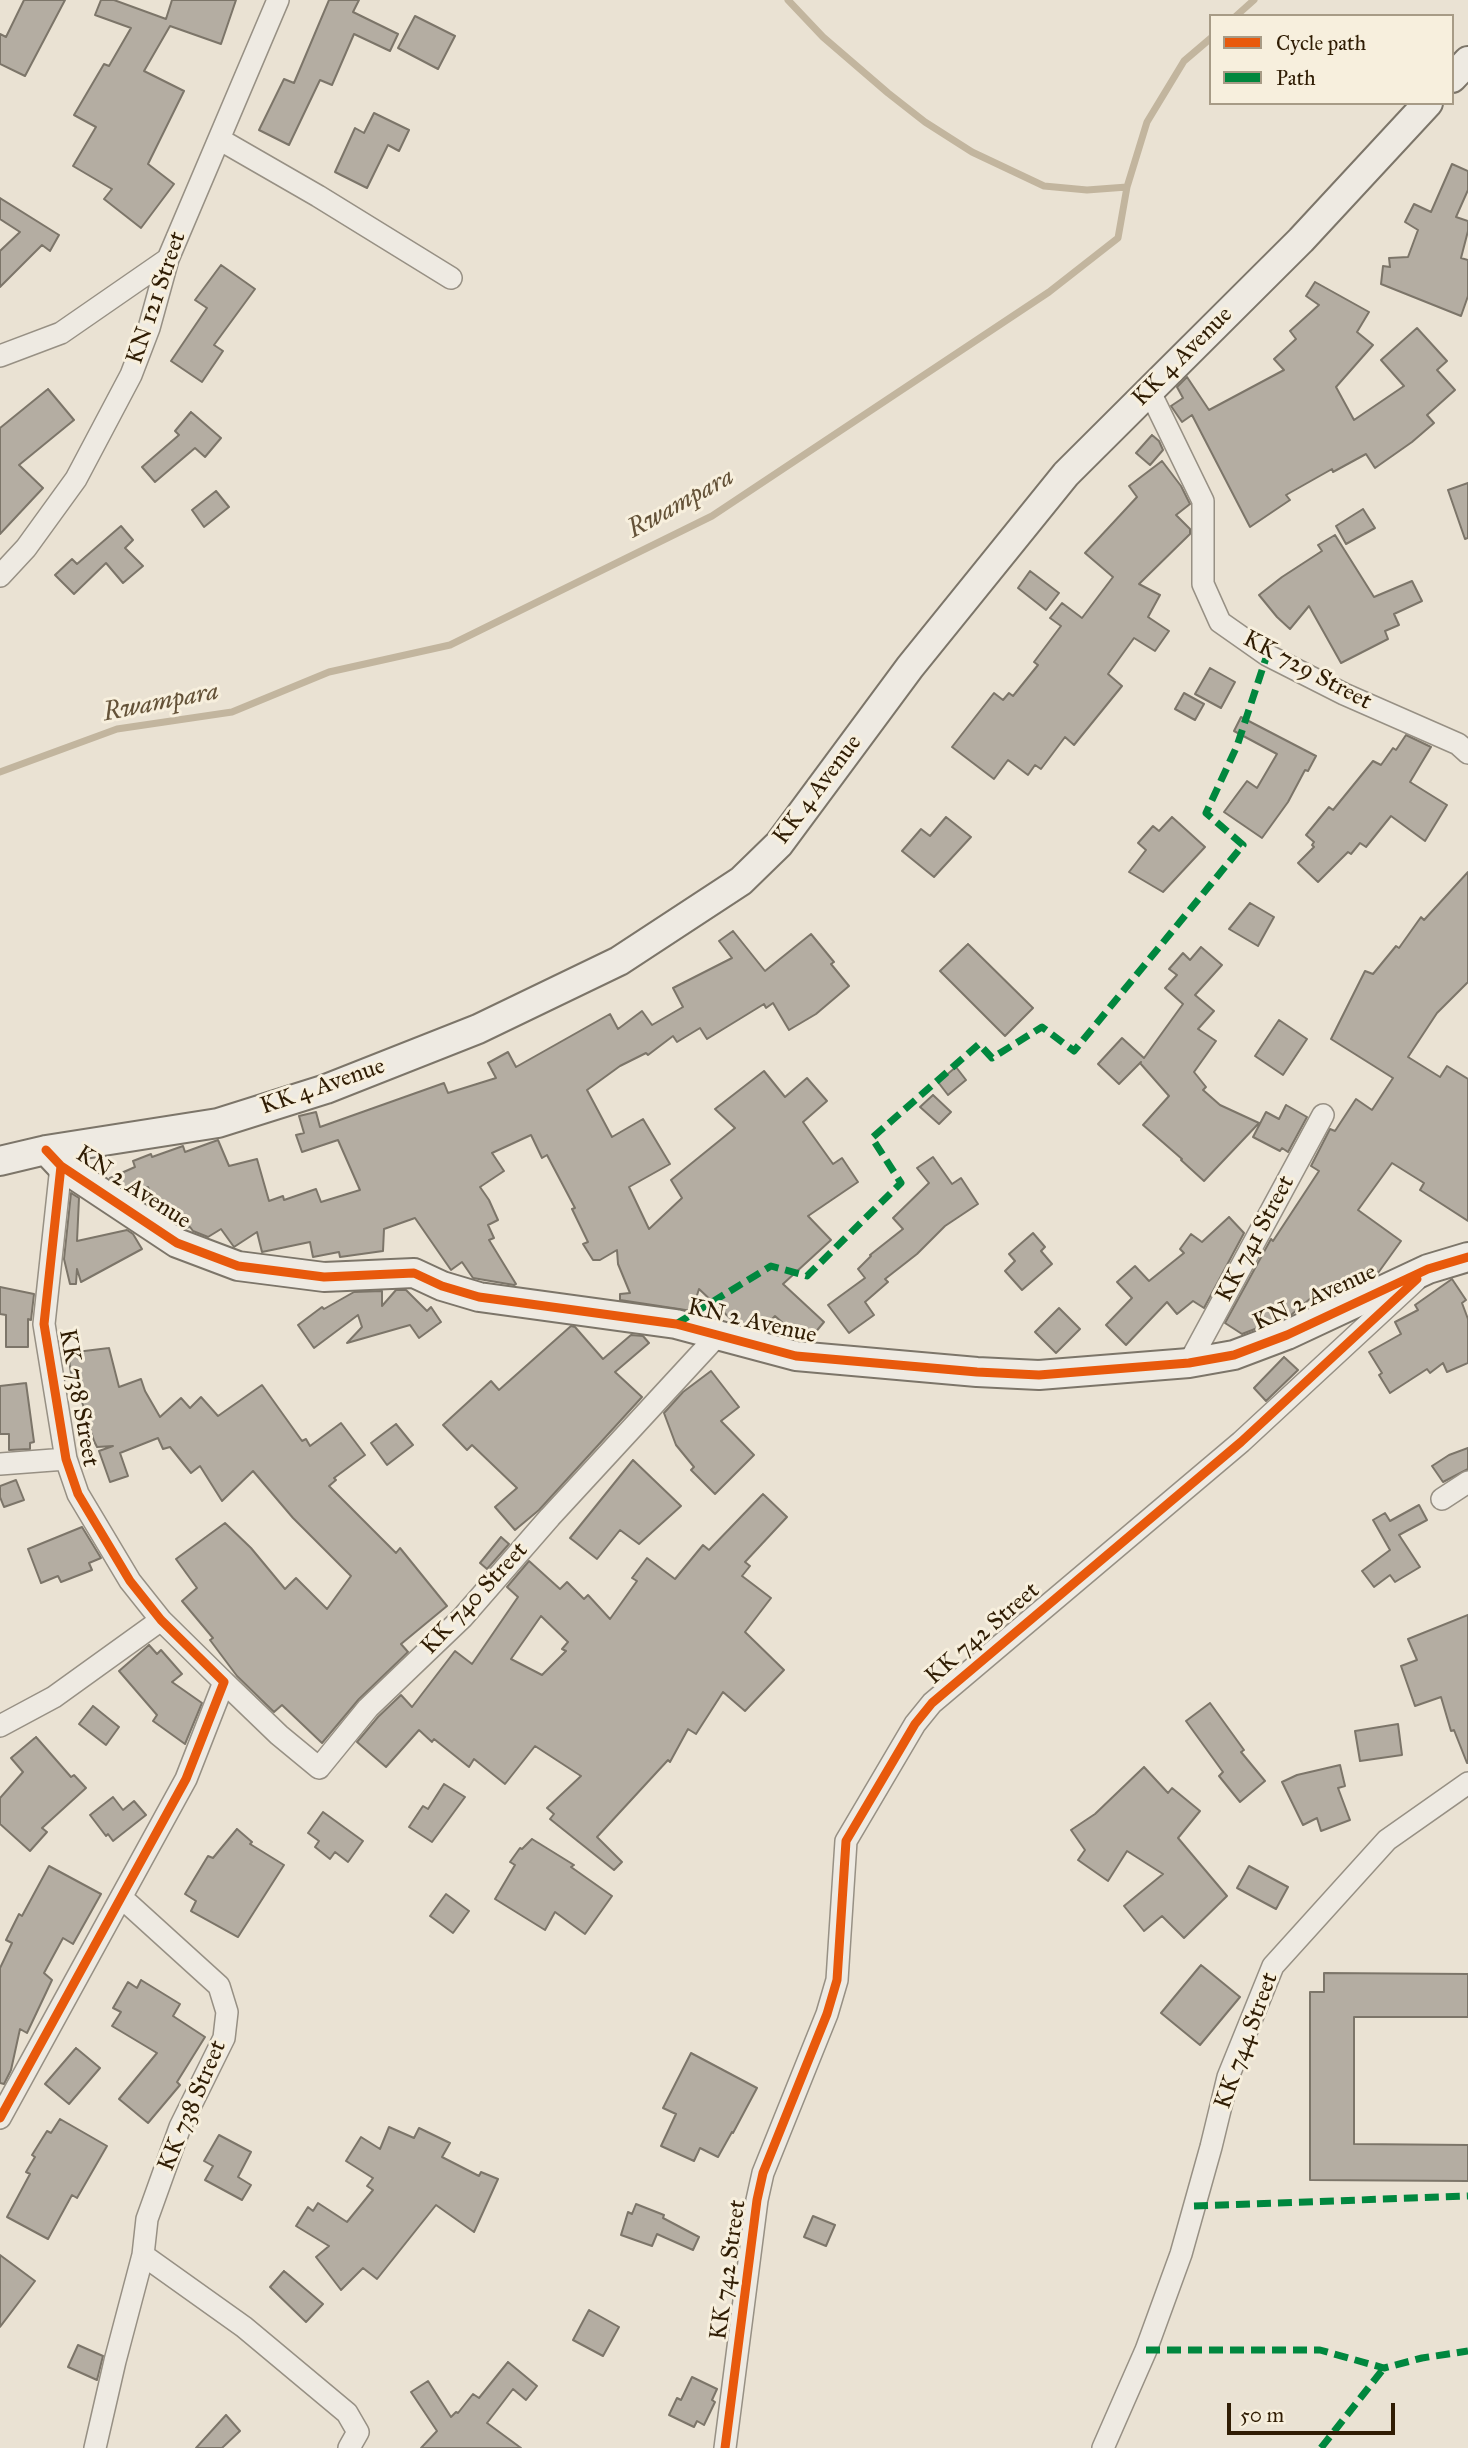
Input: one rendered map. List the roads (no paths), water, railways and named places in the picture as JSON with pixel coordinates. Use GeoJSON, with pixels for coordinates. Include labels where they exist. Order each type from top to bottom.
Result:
{"type":"FeatureCollection","features":[{"type":"Feature","properties":{"kind":"main road"},"geometry":{"type":"LineString","coordinates":[[1454,76],[1468,61]]}},
{"type":"Feature","properties":{"kind":"main road","name":"KK 4 Avenue"},"geometry":{"type":"LineString","coordinates":[[0,1161],[53,1158],[218,1123],[326,1089],[478,1029],[619,961],[741,881],[779,844],[910,667],[1066,474],[1301,240],[1426,105]]}},
{"type":"Feature","properties":{"kind":"main road","name":"KN 2 Avenue"},"geometry":{"type":"LineString","coordinates":[[53,1158],[177,1243],[239,1266],[324,1276],[414,1273],[442,1286],[479,1297],[676,1324],[796,1356],[1039,1375],[1189,1363],[1234,1355],[1287,1335],[1429,1269],[1468,1257]]}},
{"type":"Feature","properties":{"kind":"street","name":"KN 121 Street"},"geometry":{"type":"LineString","coordinates":[[0,576],[26,548],[76,479],[131,374],[149,328],[168,259],[278,0]]}},
{"type":"Feature","properties":{"kind":"street"},"geometry":{"type":"LineString","coordinates":[[219,139],[451,278]]}},
{"type":"Feature","properties":{"kind":"street"},"geometry":{"type":"LineString","coordinates":[[0,356],[61,333],[168,259]]}},
{"type":"Feature","properties":{"kind":"street","name":"KK 729 Street"},"geometry":{"type":"LineString","coordinates":[[1149,390],[1203,501],[1203,584],[1220,622],[1267,655],[1344,694],[1458,744],[1468,753]]}},
{"type":"Feature","properties":{"kind":"street","name":"KK 741 Street"},"geometry":{"type":"LineString","coordinates":[[1189,1363],[1323,1115]]}},
{"type":"Feature","properties":{"kind":"street","name":"KK 738 Street"},"geometry":{"type":"LineString","coordinates":[[53,1158],[44,1324],[66,1459],[78,1494],[130,1581],[161,1620],[225,1682]]}},
{"type":"Feature","properties":{"kind":"street","name":"KK 742 Street"},"geometry":{"type":"LineString","coordinates":[[724,2448],[757,2200],[763,2173],[827,2014],[837,1980],[846,1842],[915,1724],[932,1703],[1241,1442],[1429,1269]]}},
{"type":"Feature","properties":{"kind":"street","name":"KK 740 Street"},"geometry":{"type":"LineString","coordinates":[[225,1682],[279,1735],[320,1768],[368,1708],[462,1618],[550,1517],[717,1336]]}},
{"type":"Feature","properties":{"kind":"street"},"geometry":{"type":"LineString","coordinates":[[0,1464],[66,1459]]}},
{"type":"Feature","properties":{"kind":"street"},"geometry":{"type":"LineString","coordinates":[[1442,1499],[1468,1482]]}},
{"type":"Feature","properties":{"kind":"street"},"geometry":{"type":"LineString","coordinates":[[0,1726],[54,1697],[161,1620]]}},
{"type":"Feature","properties":{"kind":"street"},"geometry":{"type":"LineString","coordinates":[[0,2118],[186,1779],[225,1682]]}},
{"type":"Feature","properties":{"kind":"street","name":"KK 744 Street"},"geometry":{"type":"LineString","coordinates":[[1103,2448],[1146,2350],[1181,2254],[1228,2077],[1273,1966],[1387,1840],[1468,1783]]}},
{"type":"Feature","properties":{"kind":"street","name":"KK 738 Street"},"geometry":{"type":"LineString","coordinates":[[95,2448],[144,2255],[147,2219],[180,2127],[224,2038],[228,2012],[219,1986],[122,1898]]}},
{"type":"Feature","properties":{"kind":"street"},"geometry":{"type":"LineString","coordinates":[[144,2255],[255,2335],[347,2413],[358,2432],[349,2448]]}},
{"type":"Feature","properties":{"kind":"waterway"},"geometry":{"type":"LineString","coordinates":[[788,0],[823,37],[888,93],[925,122],[972,152],[1044,186],[1087,190],[1127,187]]}},
{"type":"Feature","properties":{"kind":"waterway","name":"Rwampara"},"geometry":{"type":"LineString","coordinates":[[1238,14],[1254,0]]}},
{"type":"Feature","properties":{"kind":"waterway","name":"Rwampara"},"geometry":{"type":"LineString","coordinates":[[0,772],[117,729],[232,712],[329,672],[450,645],[712,516],[1049,292],[1118,238],[1127,187],[1147,122],[1184,61],[1209,40]]}}]}
